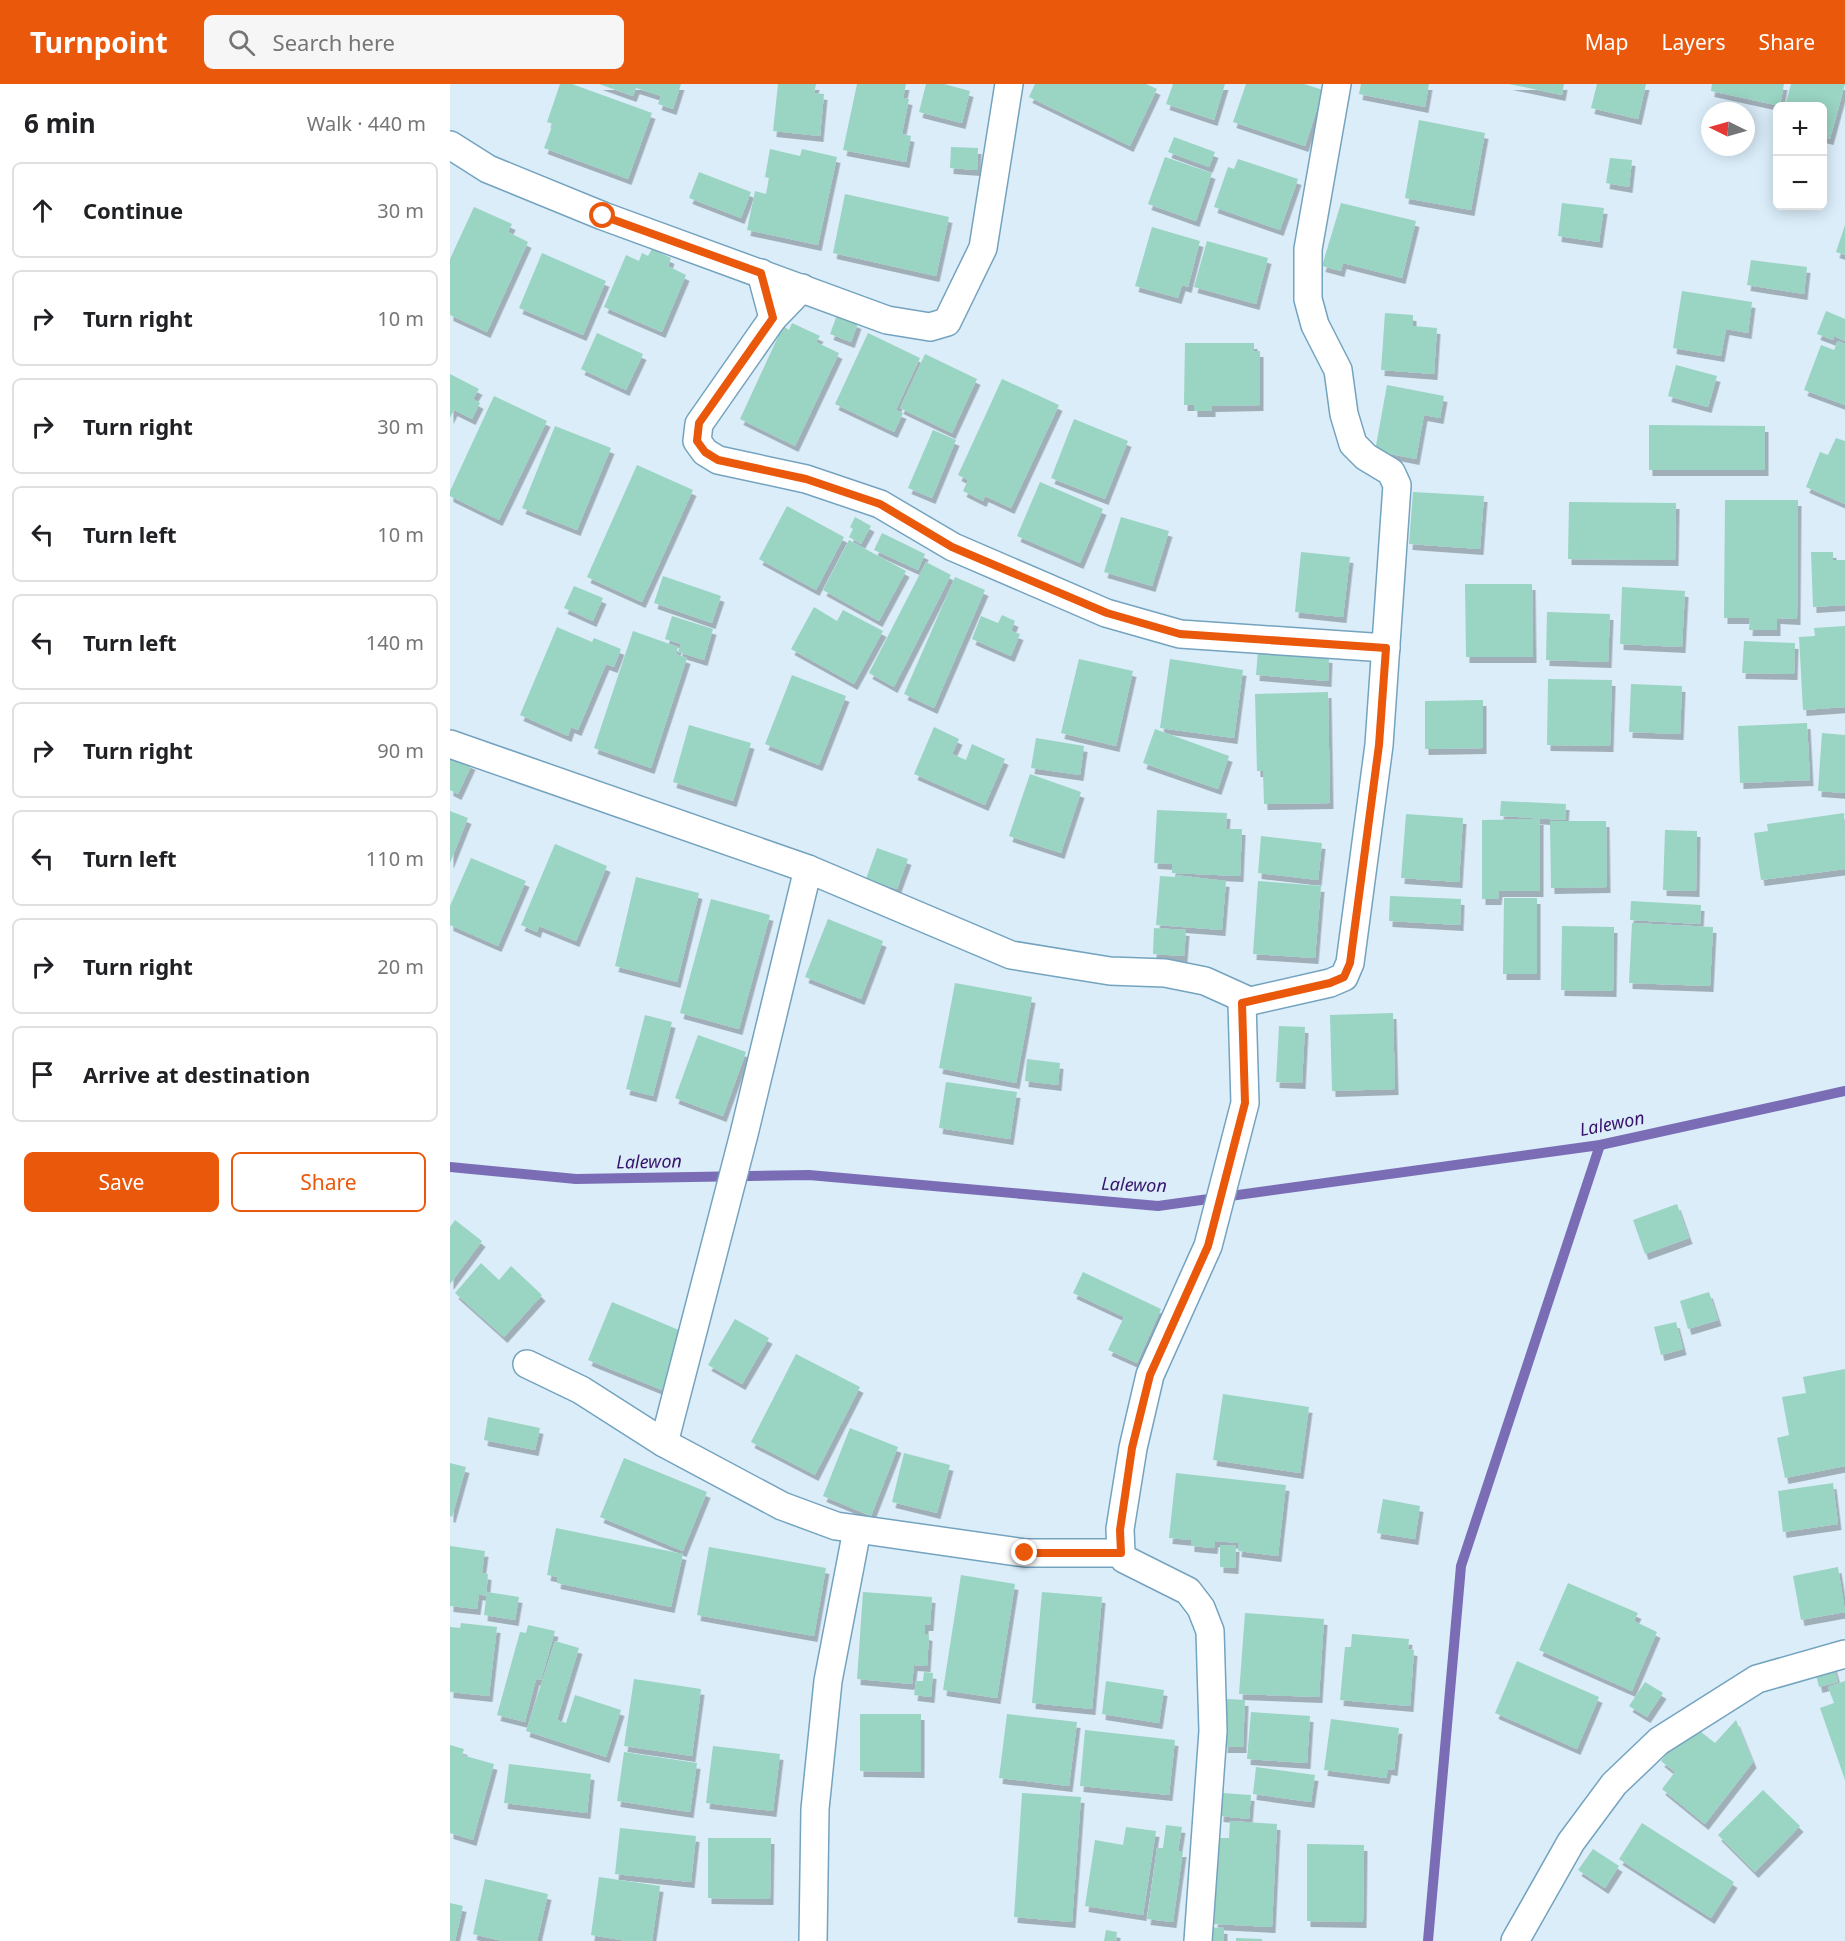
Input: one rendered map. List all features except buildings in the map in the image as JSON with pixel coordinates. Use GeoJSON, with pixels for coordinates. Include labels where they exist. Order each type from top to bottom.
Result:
{"type":"FeatureCollection","features":[{"type":"Feature","properties":{"kind":"street"},"geometry":{"type":"LineString","coordinates":[[450,145],[488,169],[603,216],[887,320],[930,327],[947,322],[983,248],[1009,84]]}},
{"type":"Feature","properties":{"kind":"street"},"geometry":{"type":"LineString","coordinates":[[450,744],[808,869],[1011,955],[1110,971],[1165,973],[1204,981],[1246,1000],[1330,983],[1344,977],[1347,970],[1379,745],[1397,485],[1391,472],[1366,457],[1353,444],[1344,414],[1338,370],[1315,325],[1308,299],[1308,249],[1337,84]]}},
{"type":"Feature","properties":{"kind":"street"},"geometry":{"type":"LineString","coordinates":[[761,273],[773,318]]}},
{"type":"Feature","properties":{"kind":"street"},"geometry":{"type":"LineString","coordinates":[[802,288],[773,318],[699,423],[697,441],[705,452],[718,460],[806,479],[880,504],[952,547],[1107,613],[1180,634],[1386,648]]}},
{"type":"Feature","properties":{"kind":"street"},"geometry":{"type":"LineString","coordinates":[[664,1443],[744,1134],[808,869]]}},
{"type":"Feature","properties":{"kind":"street"},"geometry":{"type":"LineString","coordinates":[[1198,1941],[1213,1731],[1210,1631],[1201,1608],[1188,1591],[1131,1564],[1121,1553],[1120,1530],[1132,1448],[1150,1375],[1208,1246],[1245,1103],[1241,1009],[1246,1000]]}},
{"type":"Feature","properties":{"kind":"street"},"geometry":{"type":"LineString","coordinates":[[527,1365],[581,1390],[664,1443],[782,1506],[836,1526],[1025,1553],[1121,1553]]}},
{"type":"Feature","properties":{"kind":"street"},"geometry":{"type":"LineString","coordinates":[[813,1941],[815,1809],[828,1681],[857,1530]]}},
{"type":"Feature","properties":{"kind":"street"},"geometry":{"type":"LineString","coordinates":[[1515,1941],[1571,1842],[1614,1784],[1659,1741],[1757,1679],[1845,1654]]}},
{"type":"Feature","properties":{"kind":"waterway","name":"Lalewon"},"geometry":{"type":"LineString","coordinates":[[450,1167],[576,1179],[809,1175],[1158,1206],[1600,1145],[1845,1091]]}},
{"type":"Feature","properties":{"kind":"waterway"},"geometry":{"type":"LineString","coordinates":[[1428,1941],[1461,1566],[1600,1145]]}},
{"type":"Feature","properties":{"kind":"route"},"geometry":{"type":"LineString","coordinates":[[603,216],[761,273],[773,318],[699,423],[697,441],[705,452],[718,460],[806,479],[880,504],[952,547],[1107,613],[1180,634],[1386,648],[1379,745],[1350,963],[1344,977],[1330,983],[1246,1000],[1242,1003],[1245,1103],[1208,1246],[1150,1375],[1132,1448],[1120,1530],[1121,1553],[1025,1553]]}}]}
